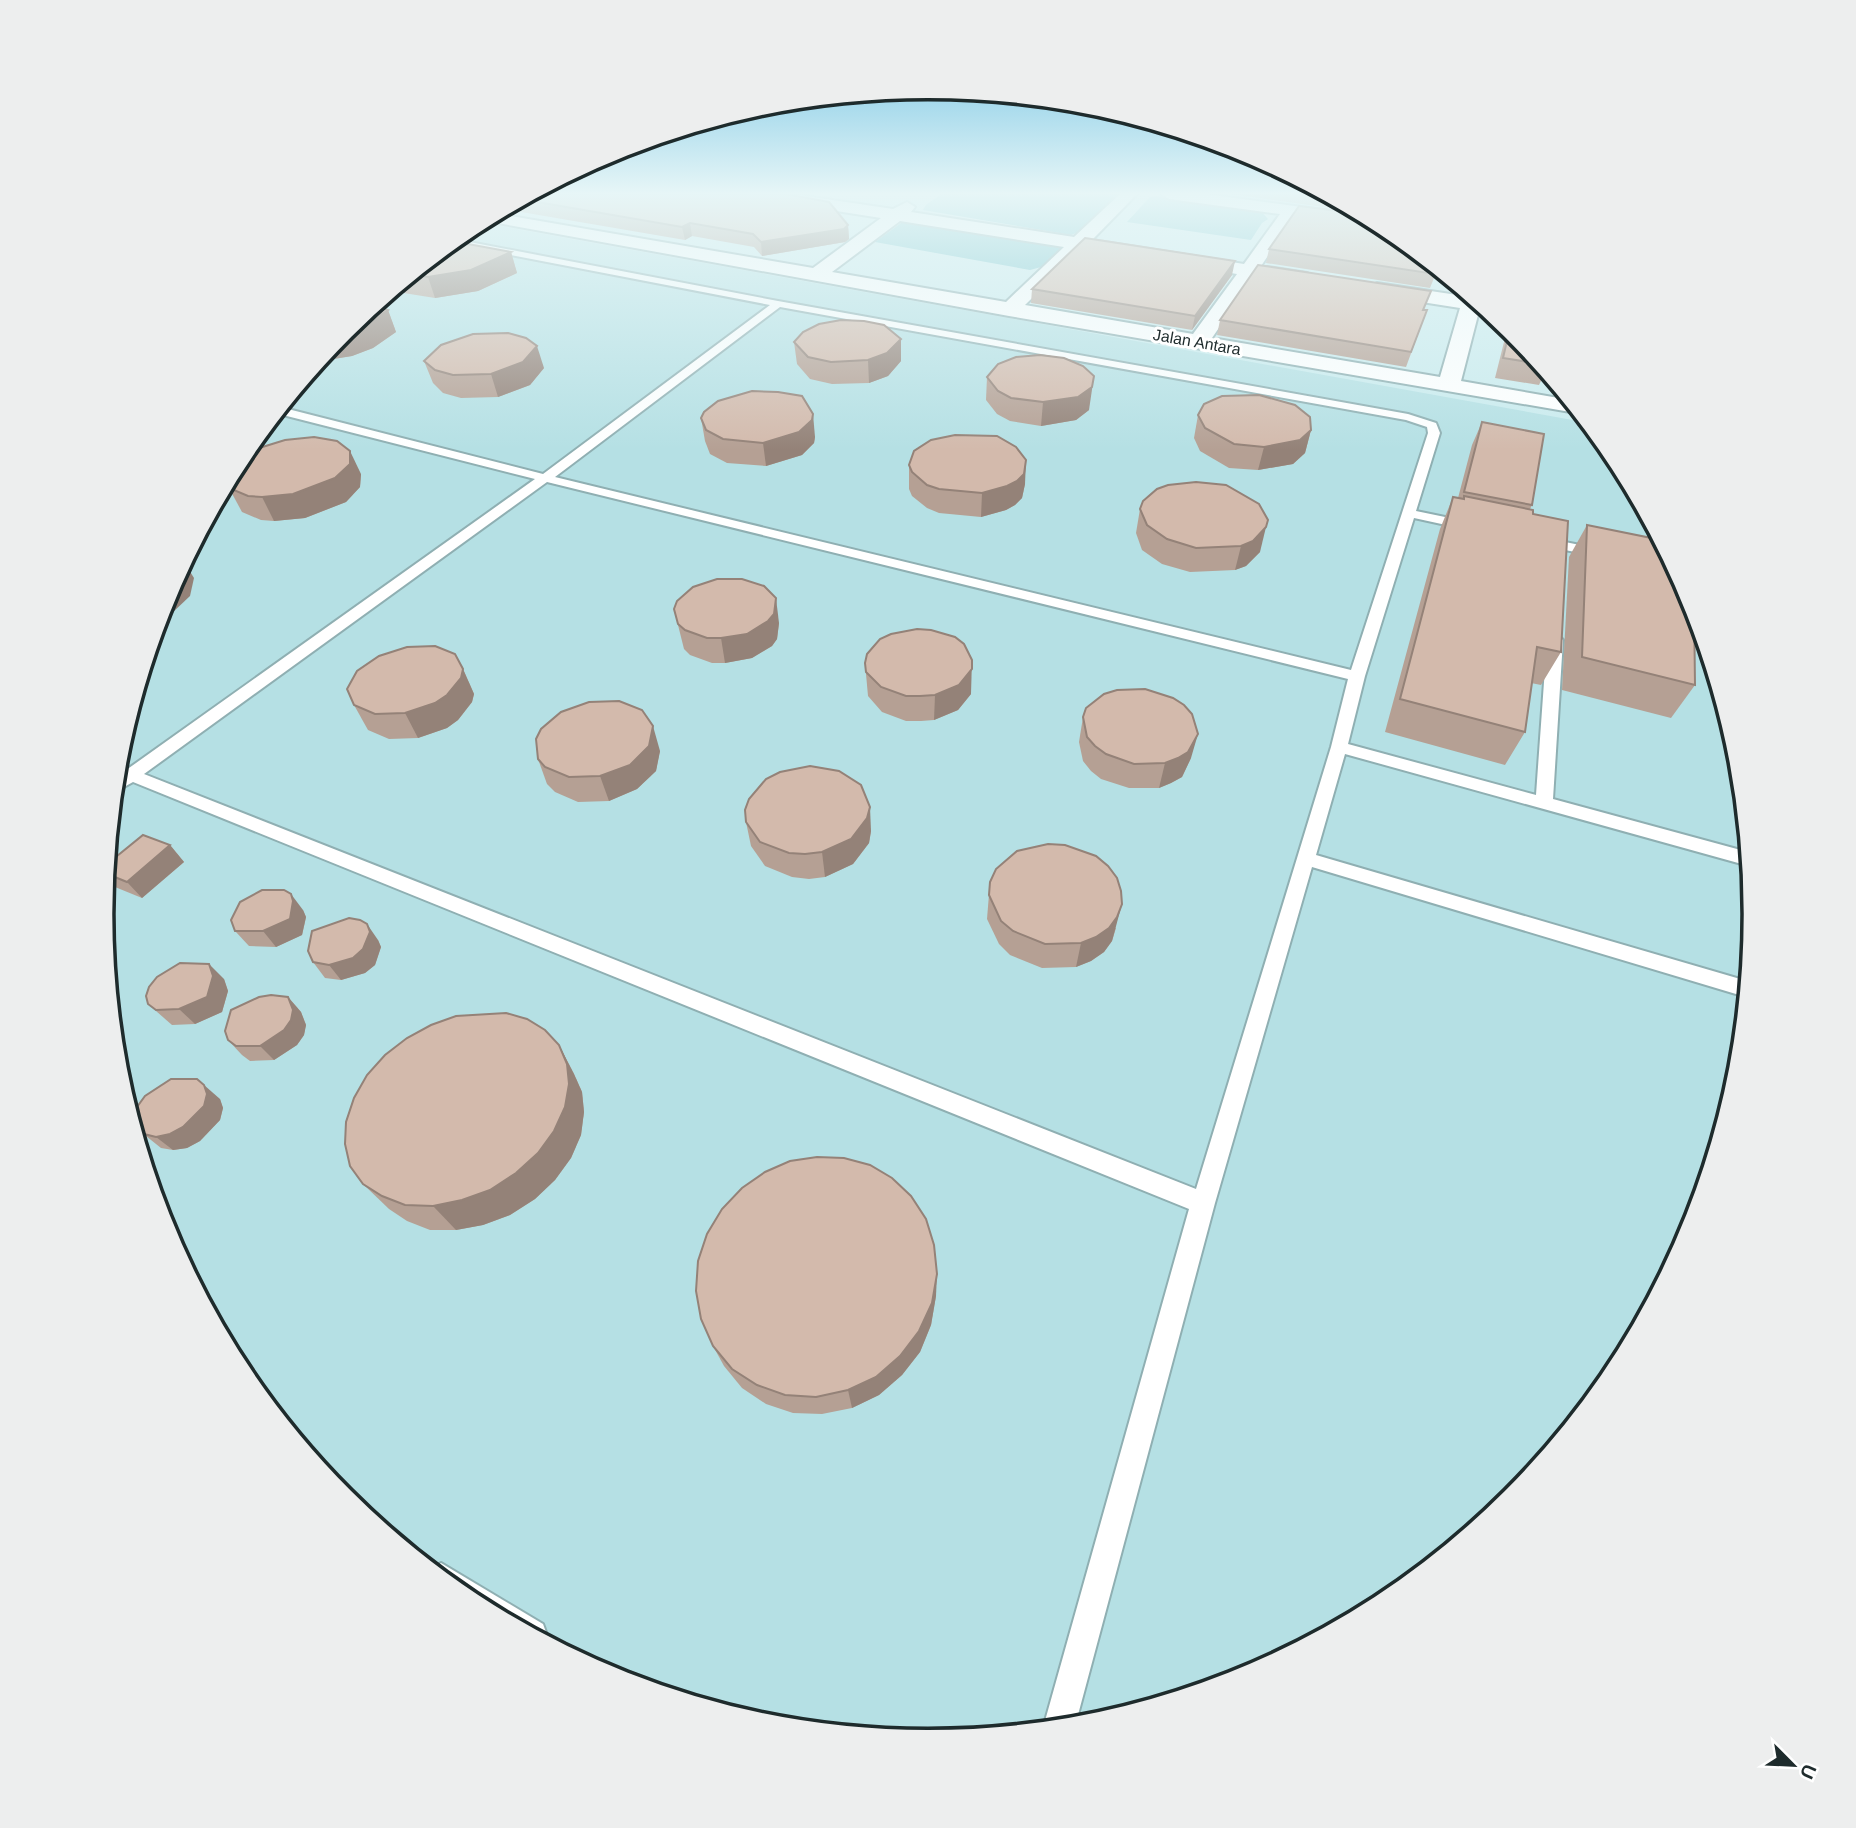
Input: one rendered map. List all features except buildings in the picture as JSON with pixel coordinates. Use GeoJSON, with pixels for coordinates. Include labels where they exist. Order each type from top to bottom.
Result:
{"type":"FeatureCollection","features":[{"type":"Feature","properties":{"kind":"street","name":"Jalan Antara"},"geometry":{"type":"LineString","coordinates":[[840,279],[1564,405]]}},
{"type":"Feature","properties":{"kind":"street"},"geometry":{"type":"LineString","coordinates":[[1009,310],[1041,279]]}},
{"type":"Feature","properties":{"kind":"street"},"geometry":{"type":"LineString","coordinates":[[1198,342],[1242,279]]}},
{"type":"Feature","properties":{"kind":"street"},"geometry":{"type":"LineString","coordinates":[[1309,279],[1327,282]]}},
{"type":"Feature","properties":{"kind":"street"},"geometry":{"type":"LineString","coordinates":[[1354,286],[1463,300]]}},
{"type":"Feature","properties":{"kind":"street"},"geometry":{"type":"LineString","coordinates":[[1449,384],[1473,310]]}},
{"type":"Feature","properties":{"kind":"lane"},"geometry":{"type":"LineString","coordinates":[[650,279],[1423,421],[1432,425],[1434,433],[1357,676],[1307,859],[1203,1203],[1062,1717]]}},
{"type":"Feature","properties":{"kind":"lane"},"geometry":{"type":"LineString","coordinates":[[127,769],[545,478],[778,304]]}},
{"type":"Feature","properties":{"kind":"lane"},"geometry":{"type":"LineString","coordinates":[[287,412],[1357,676]]}},
{"type":"Feature","properties":{"kind":"lane"},"geometry":{"type":"LineString","coordinates":[[1409,513],[1483,529]]}},
{"type":"Feature","properties":{"kind":"lane"},"geometry":{"type":"LineString","coordinates":[[1520,537],[1560,551],[1612,555]]}},
{"type":"Feature","properties":{"kind":"lane"},"geometry":{"type":"LineString","coordinates":[[1544,802],[1555,626]]}},
{"type":"Feature","properties":{"kind":"lane"},"geometry":{"type":"LineString","coordinates":[[1339,747],[1741,857]]}},
{"type":"Feature","properties":{"kind":"lane"},"geometry":{"type":"LineString","coordinates":[[126,773],[1203,1203]]}},
{"type":"Feature","properties":{"kind":"lane"},"geometry":{"type":"LineString","coordinates":[[1307,859],[1739,987]]}},
{"type":"Feature","properties":{"kind":"shaded area"},"geometry":{"type":"Polygon","coordinates":[[[418,279],[795,279],[1576,421],[1633,507],[1680,602],[1715,703],[1727,755],[1741,861],[1742,914],[1741,967],[1727,1073],[1715,1125],[1680,1226],[1633,1321],[1605,1366],[1574,1410],[1504,1490],[1424,1560],[1380,1591],[1335,1619],[1240,1666],[1139,1701],[1087,1713],[981,1727],[928,1728],[875,1727],[769,1713],[717,1701],[616,1666],[521,1619],[476,1591],[432,1560],[352,1490],[282,1410],[251,1366],[223,1321],[176,1226],[141,1125],[129,1073],[115,967],[115,861],[129,755],[141,703],[176,602],[223,507],[282,418],[316,377],[352,338],[418,279]]]}}]}
